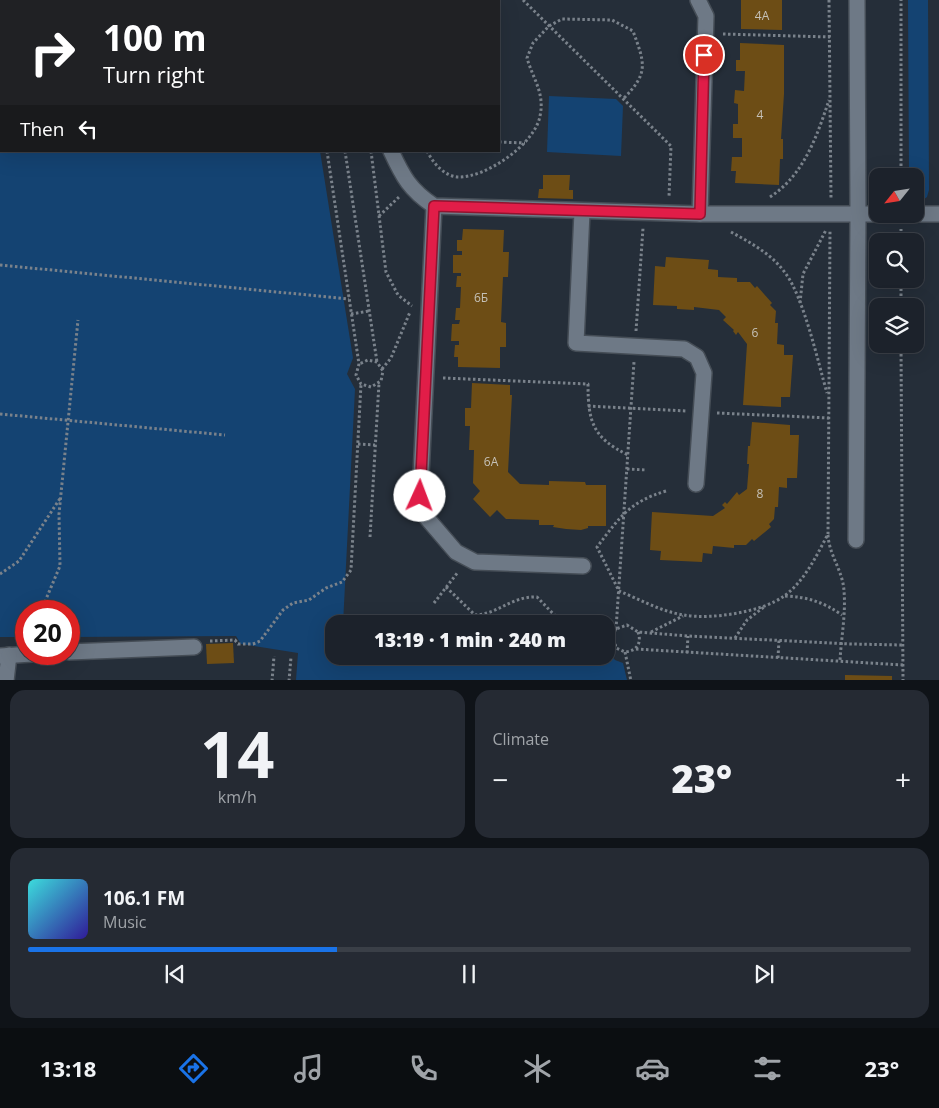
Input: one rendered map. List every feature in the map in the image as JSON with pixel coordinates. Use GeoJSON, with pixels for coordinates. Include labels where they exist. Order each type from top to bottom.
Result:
{"type":"FeatureCollection","features":[{"type":"Feature","properties":{"kind":"lane"},"geometry":{"type":"LineString","coordinates":[[698,0],[706,16],[700,214]]}},
{"type":"Feature","properties":{"kind":"lane"},"geometry":{"type":"LineString","coordinates":[[856,540],[857,0]]}},
{"type":"Feature","properties":{"kind":"lane"},"geometry":{"type":"LineString","coordinates":[[391,152],[406,182],[419,196],[434,206],[668,214],[939,214]]}},
{"type":"Feature","properties":{"kind":"lane"},"geometry":{"type":"LineString","coordinates":[[434,206],[420,496],[426,517],[456,552],[475,562],[583,566]]}},
{"type":"Feature","properties":{"kind":"lane"},"geometry":{"type":"LineString","coordinates":[[582,212],[576,343],[684,349],[697,357],[704,373],[696,484]]}},
{"type":"Feature","properties":{"kind":"lane"},"geometry":{"type":"LineString","coordinates":[[80,651],[194,646]]}},
{"type":"Feature","properties":{"kind":"lane"},"geometry":{"type":"LineString","coordinates":[[4,655],[6,680]]}},
{"type":"Feature","properties":{"kind":"path"},"geometry":{"type":"LineString","coordinates":[[522,0],[671,146],[668,214]]}},
{"type":"Feature","properties":{"kind":"path"},"geometry":{"type":"LineString","coordinates":[[829,0],[830,215]]}},
{"type":"Feature","properties":{"kind":"path"},"geometry":{"type":"LineString","coordinates":[[901,0],[901,168]]}},
{"type":"Feature","properties":{"kind":"path"},"geometry":{"type":"LineString","coordinates":[[428,152],[442,171],[456,177],[471,176],[498,164],[526,144],[540,118],[542,97],[527,58],[533,43],[549,26],[562,19],[612,20],[633,31],[644,59],[640,82],[623,99]]}},
{"type":"Feature","properties":{"kind":"path"},"geometry":{"type":"LineString","coordinates":[[716,34],[830,37]]}},
{"type":"Feature","properties":{"kind":"path"},"geometry":{"type":"LineString","coordinates":[[768,199],[782,189],[800,168],[818,133],[830,97]]}},
{"type":"Feature","properties":{"kind":"path"},"geometry":{"type":"LineString","coordinates":[[500,142],[526,144]]}},
{"type":"Feature","properties":{"kind":"path"},"geometry":{"type":"LineString","coordinates":[[194,646],[204,641],[235,640],[238,644],[253,644],[260,641],[282,610],[293,603],[309,600],[326,588],[342,582],[351,570],[361,384],[356,374],[359,364],[327,152]]}},
{"type":"Feature","properties":{"kind":"path"},"geometry":{"type":"LineString","coordinates":[[345,152],[377,362],[382,369]]}},
{"type":"Feature","properties":{"kind":"path"},"geometry":{"type":"LineString","coordinates":[[372,152],[388,280],[398,295],[412,306]]}},
{"type":"Feature","properties":{"kind":"path"},"geometry":{"type":"LineString","coordinates":[[379,216],[402,194]]}},
{"type":"Feature","properties":{"kind":"path"},"geometry":{"type":"LineString","coordinates":[[644,213],[619,591],[616,629],[612,641],[616,648],[625,652],[636,649],[903,665]]}},
{"type":"Feature","properties":{"kind":"path"},"geometry":{"type":"LineString","coordinates":[[800,303],[803,274],[811,254],[830,223],[828,548],[840,574],[844,590],[840,661]]}},
{"type":"Feature","properties":{"kind":"path"},"geometry":{"type":"LineString","coordinates":[[724,228],[763,250],[786,274],[800,303],[829,398]]}},
{"type":"Feature","properties":{"kind":"path"},"geometry":{"type":"LineString","coordinates":[[0,265],[349,299]]}},
{"type":"Feature","properties":{"kind":"path"},"geometry":{"type":"LineString","coordinates":[[370,536],[379,382],[382,369],[391,358],[404,332],[415,299]]}},
{"type":"Feature","properties":{"kind":"path"},"geometry":{"type":"LineString","coordinates":[[351,314],[370,311]]}},
{"type":"Feature","properties":{"kind":"path"},"geometry":{"type":"LineString","coordinates":[[46,600],[60,566],[61,497],[78,320]]}},
{"type":"Feature","properties":{"kind":"path"},"geometry":{"type":"LineString","coordinates":[[900,353],[903,680]]}},
{"type":"Feature","properties":{"kind":"path"},"geometry":{"type":"LineString","coordinates":[[359,364],[368,360],[377,362]]}},
{"type":"Feature","properties":{"kind":"path"},"geometry":{"type":"LineString","coordinates":[[425,377],[588,384],[588,406],[593,428],[609,446],[628,455]]}},
{"type":"Feature","properties":{"kind":"path"},"geometry":{"type":"LineString","coordinates":[[361,384],[371,387],[379,382]]}},
{"type":"Feature","properties":{"kind":"path"},"geometry":{"type":"LineString","coordinates":[[0,414],[224,435]]}},
{"type":"Feature","properties":{"kind":"path"},"geometry":{"type":"LineString","coordinates":[[358,444],[375,445]]}},
{"type":"Feature","properties":{"kind":"path"},"geometry":{"type":"LineString","coordinates":[[627,469],[647,470]]}},
{"type":"Feature","properties":{"kind":"path"},"geometry":{"type":"LineString","coordinates":[[666,491],[648,497],[624,512],[597,547],[619,591],[684,616],[722,616],[765,606]]}},
{"type":"Feature","properties":{"kind":"path"},"geometry":{"type":"LineString","coordinates":[[0,574],[19,560],[61,497]]}},
{"type":"Feature","properties":{"kind":"path"},"geometry":{"type":"LineString","coordinates":[[735,638],[747,620],[765,606],[785,596],[811,564],[828,534]]}},
{"type":"Feature","properties":{"kind":"path"},"geometry":{"type":"LineString","coordinates":[[446,587],[475,615]]}},
{"type":"Feature","properties":{"kind":"path"},"geometry":{"type":"LineString","coordinates":[[785,596],[805,597],[825,603],[842,615]]}},
{"type":"Feature","properties":{"kind":"path"},"geometry":{"type":"LineString","coordinates":[[485,615],[522,597],[537,597],[554,615]]}},
{"type":"Feature","properties":{"kind":"path"},"geometry":{"type":"LineString","coordinates":[[649,632],[684,616]]}},
{"type":"Feature","properties":{"kind":"path"},"geometry":{"type":"LineString","coordinates":[[616,629],[628,624],[638,632],[688,636],[841,644],[902,644]]}},
{"type":"Feature","properties":{"kind":"path"},"geometry":{"type":"LineString","coordinates":[[636,649],[640,643],[638,632]]}},
{"type":"Feature","properties":{"kind":"path"},"geometry":{"type":"LineString","coordinates":[[687,653],[688,636]]}},
{"type":"Feature","properties":{"kind":"path"},"geometry":{"type":"LineString","coordinates":[[778,658],[779,640]]}},
{"type":"Feature","properties":{"kind":"path"},"geometry":{"type":"LineString","coordinates":[[625,652],[631,680]]}},
{"type":"Feature","properties":{"kind":"path"},"geometry":{"type":"LineString","coordinates":[[272,680],[274,656]]}},
{"type":"Feature","properties":{"kind":"path"},"geometry":{"type":"LineString","coordinates":[[289,680],[291,657]]}},
{"type":"Feature","properties":{"kind":"shaded area"},"geometry":{"type":"Polygon","coordinates":[[[908,0],[928,0],[929,190],[927,197],[924,199],[924,168],[909,168],[908,0]]]}},
{"type":"Feature","properties":{"kind":"shaded area"},"geometry":{"type":"Polygon","coordinates":[[[549,96],[616,99],[623,106],[621,156],[547,152],[549,96]]]}},
{"type":"Feature","properties":{"kind":"shaded area"},"geometry":{"type":"Polygon","coordinates":[[[0,152],[320,152],[353,358],[347,374],[355,389],[343,615],[325,615],[325,665],[615,665],[615,660],[623,663],[627,680],[296,680],[298,653],[241,644],[236,636],[80,637],[80,600],[15,600],[15,637],[0,637],[0,152]]]}},
{"type":"Feature","properties":{"kind":"building"},"geometry":{"type":"Polygon","coordinates":[[[741,0],[782,0],[782,30],[741,29],[741,0]]]}},
{"type":"Feature","properties":{"kind":"building"},"geometry":{"type":"Polygon","coordinates":[[[740,43],[784,45],[784,94],[781,139],[783,139],[783,159],[780,159],[779,185],[735,183],[736,171],[731,171],[732,157],[742,157],[742,138],[733,138],[733,124],[738,124],[738,104],[734,103],[735,90],[744,91],[745,71],[736,71],[736,60],[740,60],[740,43]]]}},
{"type":"Feature","properties":{"kind":"building"},"geometry":{"type":"Polygon","coordinates":[[[543,175],[570,175],[569,190],[573,190],[573,199],[538,198],[539,189],[543,189],[543,175]]]}},
{"type":"Feature","properties":{"kind":"building"},"geometry":{"type":"Polygon","coordinates":[[[463,229],[504,230],[503,252],[509,252],[508,277],[503,277],[501,322],[506,323],[506,347],[500,347],[500,368],[458,367],[458,357],[454,357],[455,345],[459,345],[459,341],[451,341],[452,324],[459,324],[460,320],[455,320],[456,308],[460,308],[461,287],[456,287],[457,276],[461,276],[461,273],[453,273],[453,255],[462,255],[462,251],[457,251],[457,240],[462,240],[463,229]]]}},
{"type":"Feature","properties":{"kind":"building"},"geometry":{"type":"Polygon","coordinates":[[[666,257],[709,260],[708,269],[718,270],[718,277],[737,278],[737,282],[750,282],[755,288],[757,286],[772,303],[770,305],[776,311],[775,323],[778,323],[777,344],[784,345],[784,355],[793,355],[790,397],[781,397],[781,407],[743,405],[747,344],[738,332],[736,335],[734,330],[723,320],[726,317],[719,310],[694,307],[694,310],[677,309],[677,306],[653,305],[655,266],[665,267],[666,257]]]}},
{"type":"Feature","properties":{"kind":"building"},"geometry":{"type":"Polygon","coordinates":[[[472,383],[510,385],[510,395],[512,395],[508,472],[520,484],[549,485],[549,481],[585,482],[586,485],[606,485],[606,526],[588,526],[588,528],[581,530],[566,529],[553,527],[554,525],[539,525],[539,520],[506,519],[497,510],[490,517],[473,499],[480,491],[473,483],[474,450],[469,450],[470,426],[465,426],[465,408],[471,408],[472,383]]]}},
{"type":"Feature","properties":{"kind":"building"},"geometry":{"type":"Polygon","coordinates":[[[752,422],[790,425],[790,435],[799,435],[797,478],[787,478],[787,488],[779,487],[778,507],[775,507],[774,519],[769,524],[771,527],[746,545],[734,545],[734,548],[713,546],[712,554],[703,553],[702,562],[660,560],[661,551],[650,550],[652,512],[713,516],[725,508],[722,505],[725,502],[727,504],[737,492],[739,495],[747,489],[748,446],[750,446],[752,422]]]}},
{"type":"Feature","properties":{"kind":"building"},"geometry":{"type":"Polygon","coordinates":[[[233,643],[234,663],[207,664],[206,644],[233,643]]]}},
{"type":"Feature","properties":{"kind":"building"},"geometry":{"type":"Polygon","coordinates":[[[845,675],[892,676],[892,680],[845,680],[845,675]]]}},
{"type":"Feature","properties":{"kind":"route"},"geometry":{"type":"LineString","coordinates":[[420,496],[434,206],[582,212],[700,214],[704,55]]}}]}
